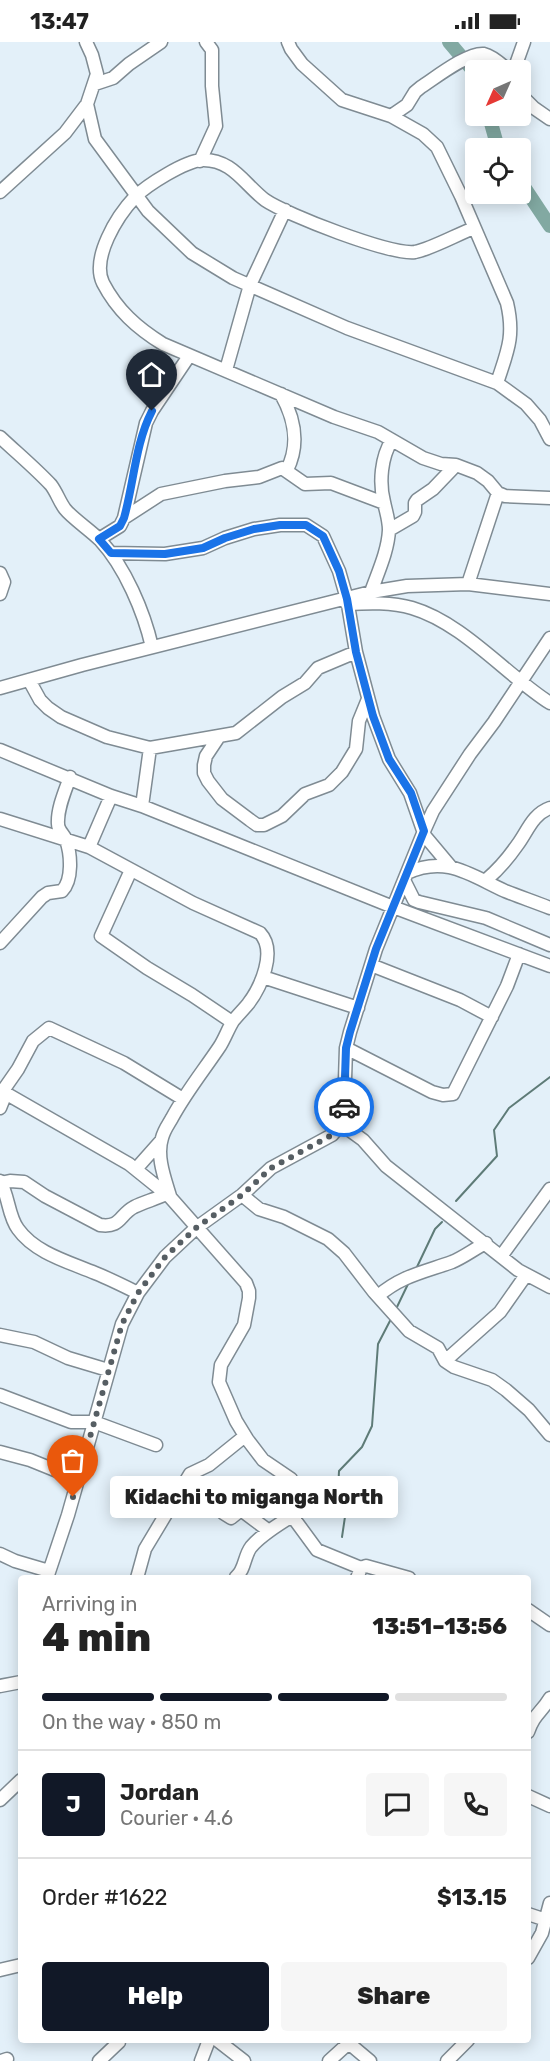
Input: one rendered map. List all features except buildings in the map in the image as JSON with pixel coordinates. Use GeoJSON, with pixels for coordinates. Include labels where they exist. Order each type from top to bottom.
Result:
{"type":"FeatureCollection","features":[{"type":"Feature","properties":{"kind":"street"},"geometry":{"type":"LineString","coordinates":[[0,192],[65,133],[87,104],[97,74],[86,42]]}},
{"type":"Feature","properties":{"kind":"street"},"geometry":{"type":"LineString","coordinates":[[95,84],[113,78],[161,42]]}},
{"type":"Feature","properties":{"kind":"street"},"geometry":{"type":"LineString","coordinates":[[200,161],[216,126],[212,86],[212,50],[206,42]]}},
{"type":"Feature","properties":{"kind":"street"},"geometry":{"type":"LineString","coordinates":[[288,42],[302,64],[342,100],[391,116],[423,134],[437,147],[503,293],[512,321],[511,341],[497,383]]}},
{"type":"Feature","properties":{"kind":"street"},"geometry":{"type":"LineString","coordinates":[[518,60],[524,42]]}},
{"type":"Feature","properties":{"kind":"street"},"geometry":{"type":"LineString","coordinates":[[391,116],[407,105],[421,87],[464,60],[483,54],[494,60]]}},
{"type":"Feature","properties":{"kind":"street"},"geometry":{"type":"LineString","coordinates":[[87,104],[95,139],[148,211],[192,254],[250,285],[347,328],[497,383],[526,404],[540,420],[550,439]]}},
{"type":"Feature","properties":{"kind":"street"},"geometry":{"type":"LineString","coordinates":[[531,105],[550,118]]}},
{"type":"Feature","properties":{"kind":"street"},"geometry":{"type":"LineString","coordinates":[[474,228],[416,252],[398,252],[285,210],[266,200],[230,166],[200,161],[187,163],[136,196],[124,211],[102,250],[99,267],[102,281],[126,316],[141,330],[163,344],[334,417],[378,432],[423,458],[441,464],[456,465],[482,476],[498,493],[512,498],[550,498]]}},
{"type":"Feature","properties":{"kind":"street"},"geometry":{"type":"LineString","coordinates":[[226,370],[250,285],[285,210]]}},
{"type":"Feature","properties":{"kind":"street"},"geometry":{"type":"LineString","coordinates":[[99,539],[120,526],[124,518],[146,423],[189,356]]}},
{"type":"Feature","properties":{"kind":"street"},"geometry":{"type":"LineString","coordinates":[[281,394],[293,418],[295,437],[295,450],[287,470]]}},
{"type":"Feature","properties":{"kind":"street"},"geometry":{"type":"LineString","coordinates":[[0,438],[50,485],[65,510],[99,539],[111,553],[133,592],[152,647]]}},
{"type":"Feature","properties":{"kind":"street"},"geometry":{"type":"LineString","coordinates":[[371,592],[387,544],[389,530],[389,518],[381,482],[386,449],[392,440]]}},
{"type":"Feature","properties":{"kind":"street"},"geometry":{"type":"LineString","coordinates":[[389,530],[413,516],[417,500],[433,489],[456,465]]}},
{"type":"Feature","properties":{"kind":"street"},"geometry":{"type":"LineString","coordinates":[[124,518],[161,494],[210,483],[259,477],[282,468],[299,482],[305,484],[331,483],[384,503]]}},
{"type":"Feature","properties":{"kind":"street"},"geometry":{"type":"LineString","coordinates":[[468,584],[498,493]]}},
{"type":"Feature","properties":{"kind":"street"},"geometry":{"type":"LineString","coordinates":[[111,553],[165,554],[203,548],[254,529],[280,525],[306,525],[323,536],[339,571],[368,699],[389,759],[411,793],[429,842],[451,867]]}},
{"type":"Feature","properties":{"kind":"street"},"geometry":{"type":"LineString","coordinates":[[0,573],[4,582],[0,594]]}},
{"type":"Feature","properties":{"kind":"street"},"geometry":{"type":"LineString","coordinates":[[0,688],[152,647],[347,601],[371,592],[407,586],[468,584],[550,594]]}},
{"type":"Feature","properties":{"kind":"street"},"geometry":{"type":"LineString","coordinates":[[347,601],[413,608],[459,633],[550,703]]}},
{"type":"Feature","properties":{"kind":"street"},"geometry":{"type":"LineString","coordinates":[[0,1554],[48,1575],[68,1515],[122,1324],[138,1293],[165,1257],[196,1228],[242,1195],[271,1168],[332,1135],[341,1124],[344,1111],[346,1048],[371,965],[424,831],[433,811],[470,754],[550,638]]}},
{"type":"Feature","properties":{"kind":"street"},"geometry":{"type":"LineString","coordinates":[[29,680],[40,700],[61,717],[107,737],[150,748],[236,734],[282,697],[305,683],[318,668],[356,652]]}},
{"type":"Feature","properties":{"kind":"street"},"geometry":{"type":"LineString","coordinates":[[218,738],[206,756],[204,773],[208,781],[222,799],[257,825],[264,825],[282,816],[305,794],[329,784],[342,772],[356,748],[359,721],[368,699]]}},
{"type":"Feature","properties":{"kind":"street"},"geometry":{"type":"LineString","coordinates":[[142,806],[150,748]]}},
{"type":"Feature","properties":{"kind":"street"},"geometry":{"type":"LineString","coordinates":[[0,750],[393,907],[550,966]]}},
{"type":"Feature","properties":{"kind":"street"},"geometry":{"type":"LineString","coordinates":[[0,943],[42,897],[48,893],[62,891],[66,887],[70,867],[66,839],[58,823],[61,803],[70,777]]}},
{"type":"Feature","properties":{"kind":"street"},"geometry":{"type":"LineString","coordinates":[[89,847],[111,796]]}},
{"type":"Feature","properties":{"kind":"street"},"geometry":{"type":"LineString","coordinates":[[486,880],[513,851],[536,817],[550,808]]}},
{"type":"Feature","properties":{"kind":"street"},"geometry":{"type":"LineString","coordinates":[[0,819],[89,847],[193,903],[260,933],[265,938],[268,952],[263,977],[249,1002],[232,1022],[221,1044],[183,1099],[160,1142],[136,1169]]}},
{"type":"Feature","properties":{"kind":"street"},"geometry":{"type":"LineString","coordinates":[[405,877],[421,866],[451,867],[550,908]]}},
{"type":"Feature","properties":{"kind":"street"},"geometry":{"type":"LineString","coordinates":[[131,870],[101,936],[232,1022]]}},
{"type":"Feature","properties":{"kind":"street"},"geometry":{"type":"LineString","coordinates":[[405,877],[414,900],[486,918],[550,945]]}},
{"type":"Feature","properties":{"kind":"street"},"geometry":{"type":"LineString","coordinates":[[346,1048],[432,1092],[442,1095],[453,1094],[507,986],[519,954]]}},
{"type":"Feature","properties":{"kind":"street"},"geometry":{"type":"LineString","coordinates":[[371,965],[460,1000],[492,1017]]}},
{"type":"Feature","properties":{"kind":"street"},"geometry":{"type":"LineString","coordinates":[[263,977],[358,1008]]}},
{"type":"Feature","properties":{"kind":"street"},"geometry":{"type":"LineString","coordinates":[[0,1108],[3,1092],[33,1041],[49,1028],[124,1063],[183,1099]]}},
{"type":"Feature","properties":{"kind":"street"},"geometry":{"type":"LineString","coordinates":[[3,1092],[62,1124],[136,1169],[168,1196],[240,1277],[249,1291],[244,1325],[221,1365],[219,1373],[219,1382],[228,1404],[263,1460],[291,1479],[298,1501],[295,1520],[317,1550],[359,1573],[370,1566],[399,1575]]}},
{"type":"Feature","properties":{"kind":"street"},"geometry":{"type":"LineString","coordinates":[[341,1124],[363,1140],[386,1166],[501,1256],[526,1275],[550,1287]]}},
{"type":"Feature","properties":{"kind":"street"},"geometry":{"type":"LineString","coordinates":[[160,1142],[168,1196]]}},
{"type":"Feature","properties":{"kind":"street"},"geometry":{"type":"LineString","coordinates":[[138,1293],[48,1254],[34,1244],[18,1230],[1,1182],[24,1182],[45,1196],[105,1226],[118,1223],[132,1208],[168,1196]]}},
{"type":"Feature","properties":{"kind":"street"},"geometry":{"type":"LineString","coordinates":[[501,1256],[550,1190]]}},
{"type":"Feature","properties":{"kind":"street"},"geometry":{"type":"LineString","coordinates":[[242,1195],[258,1209],[284,1217],[328,1239],[344,1253],[409,1331],[438,1348],[445,1361],[454,1367],[492,1380],[506,1390],[529,1410],[550,1436]]}},
{"type":"Feature","properties":{"kind":"street"},"geometry":{"type":"LineString","coordinates":[[378,1296],[413,1274],[460,1258],[486,1243]]}},
{"type":"Feature","properties":{"kind":"street"},"geometry":{"type":"LineString","coordinates":[[445,1361],[500,1312],[526,1275]]}},
{"type":"Feature","properties":{"kind":"street"},"geometry":{"type":"LineString","coordinates":[[0,1335],[34,1342],[68,1358],[108,1370]]}},
{"type":"Feature","properties":{"kind":"street"},"geometry":{"type":"LineString","coordinates":[[0,1395],[71,1422],[94,1422],[156,1445]]}},
{"type":"Feature","properties":{"kind":"street"},"geometry":{"type":"LineString","coordinates":[[137,1575],[145,1549],[190,1474],[209,1465],[246,1436]]}},
{"type":"Feature","properties":{"kind":"street"},"geometry":{"type":"LineString","coordinates":[[0,1452],[30,1460],[77,1479]]}},
{"type":"Feature","properties":{"kind":"street"},"geometry":{"type":"LineString","coordinates":[[223,1512],[231,1518],[241,1510],[269,1531]]}},
{"type":"Feature","properties":{"kind":"street"},"geometry":{"type":"LineString","coordinates":[[238,1575],[250,1548],[269,1531],[295,1514]]}},
{"type":"Feature","properties":{"kind":"street"},"geometry":{"type":"LineString","coordinates":[[531,1612],[550,1625]]}},
{"type":"Feature","properties":{"kind":"street"},"geometry":{"type":"LineString","coordinates":[[0,1686],[18,1683]]}},
{"type":"Feature","properties":{"kind":"street"},"geometry":{"type":"LineString","coordinates":[[531,1725],[535,1715],[545,1707],[550,1698]]}},
{"type":"Feature","properties":{"kind":"street"},"geometry":{"type":"LineString","coordinates":[[0,1800],[18,1783]]}},
{"type":"Feature","properties":{"kind":"street"},"geometry":{"type":"LineString","coordinates":[[531,1797],[550,1806]]}},
{"type":"Feature","properties":{"kind":"street"},"geometry":{"type":"LineString","coordinates":[[531,1952],[546,1920],[550,1903]]}},
{"type":"Feature","properties":{"kind":"street"},"geometry":{"type":"LineString","coordinates":[[531,1915],[546,1920]]}},
{"type":"Feature","properties":{"kind":"street"},"geometry":{"type":"LineString","coordinates":[[0,1970],[18,1966]]}},
{"type":"Feature","properties":{"kind":"street"},"geometry":{"type":"LineString","coordinates":[[99,2061],[117,2043]]}},
{"type":"Feature","properties":{"kind":"street"},"geometry":{"type":"LineString","coordinates":[[110,2061],[116,2057],[119,2043]]}},
{"type":"Feature","properties":{"kind":"street"},"geometry":{"type":"LineString","coordinates":[[201,2061],[208,2043]]}},
{"type":"Feature","properties":{"kind":"street"},"geometry":{"type":"LineString","coordinates":[[221,2043],[243,2061]]}},
{"type":"Feature","properties":{"kind":"street"},"geometry":{"type":"LineString","coordinates":[[330,2061],[347,2043]]}},
{"type":"Feature","properties":{"kind":"street"},"geometry":{"type":"LineString","coordinates":[[351,2043],[370,2061]]}},
{"type":"Feature","properties":{"kind":"street"},"geometry":{"type":"LineString","coordinates":[[447,2061],[465,2043]]}},
{"type":"Feature","properties":{"kind":"waterway"},"geometry":{"type":"LineString","coordinates":[[449,42],[465,61]]}},
{"type":"Feature","properties":{"kind":"waterway"},"geometry":{"type":"LineString","coordinates":[[492,126],[495,138]]}},
{"type":"Feature","properties":{"kind":"waterway"},"geometry":{"type":"LineString","coordinates":[[531,198],[550,226]]}},
{"type":"Feature","properties":{"kind":"waterway"},"geometry":{"type":"LineString","coordinates":[[456,1201],[497,1156],[494,1130],[509,1108],[550,1077]]}},
{"type":"Feature","properties":{"kind":"waterway"},"geometry":{"type":"LineString","coordinates":[[416,1269],[435,1229],[442,1222]]}},
{"type":"Feature","properties":{"kind":"waterway"},"geometry":{"type":"LineString","coordinates":[[396,1309],[409,1282]]}},
{"type":"Feature","properties":{"kind":"waterway"},"geometry":{"type":"LineString","coordinates":[[342,1537],[346,1510],[338,1492],[339,1471],[362,1447],[372,1426],[378,1344],[392,1317]]}},
{"type":"Feature","properties":{"kind":"way so far"},"geometry":{"type":"LineString","coordinates":[[73,1497],[122,1324],[138,1293],[165,1257],[196,1228],[242,1195],[271,1168],[332,1135],[341,1124],[344,1107]]}},
{"type":"Feature","properties":{"kind":"place","name":"Kidachi to miganga North"},"geometry":{"type":"Point","coordinates":[73,1497]}},
{"type":"Feature","properties":{"kind":"route"},"geometry":{"type":"LineString","coordinates":[[152,411],[138,450],[124,518],[120,526],[99,539],[111,553],[165,554],[203,548],[254,529],[280,525],[306,525],[323,536],[339,571],[347,599],[356,652],[373,716],[389,759],[411,793],[424,831],[376,949],[350,1032],[346,1048],[344,1107]]}}]}
